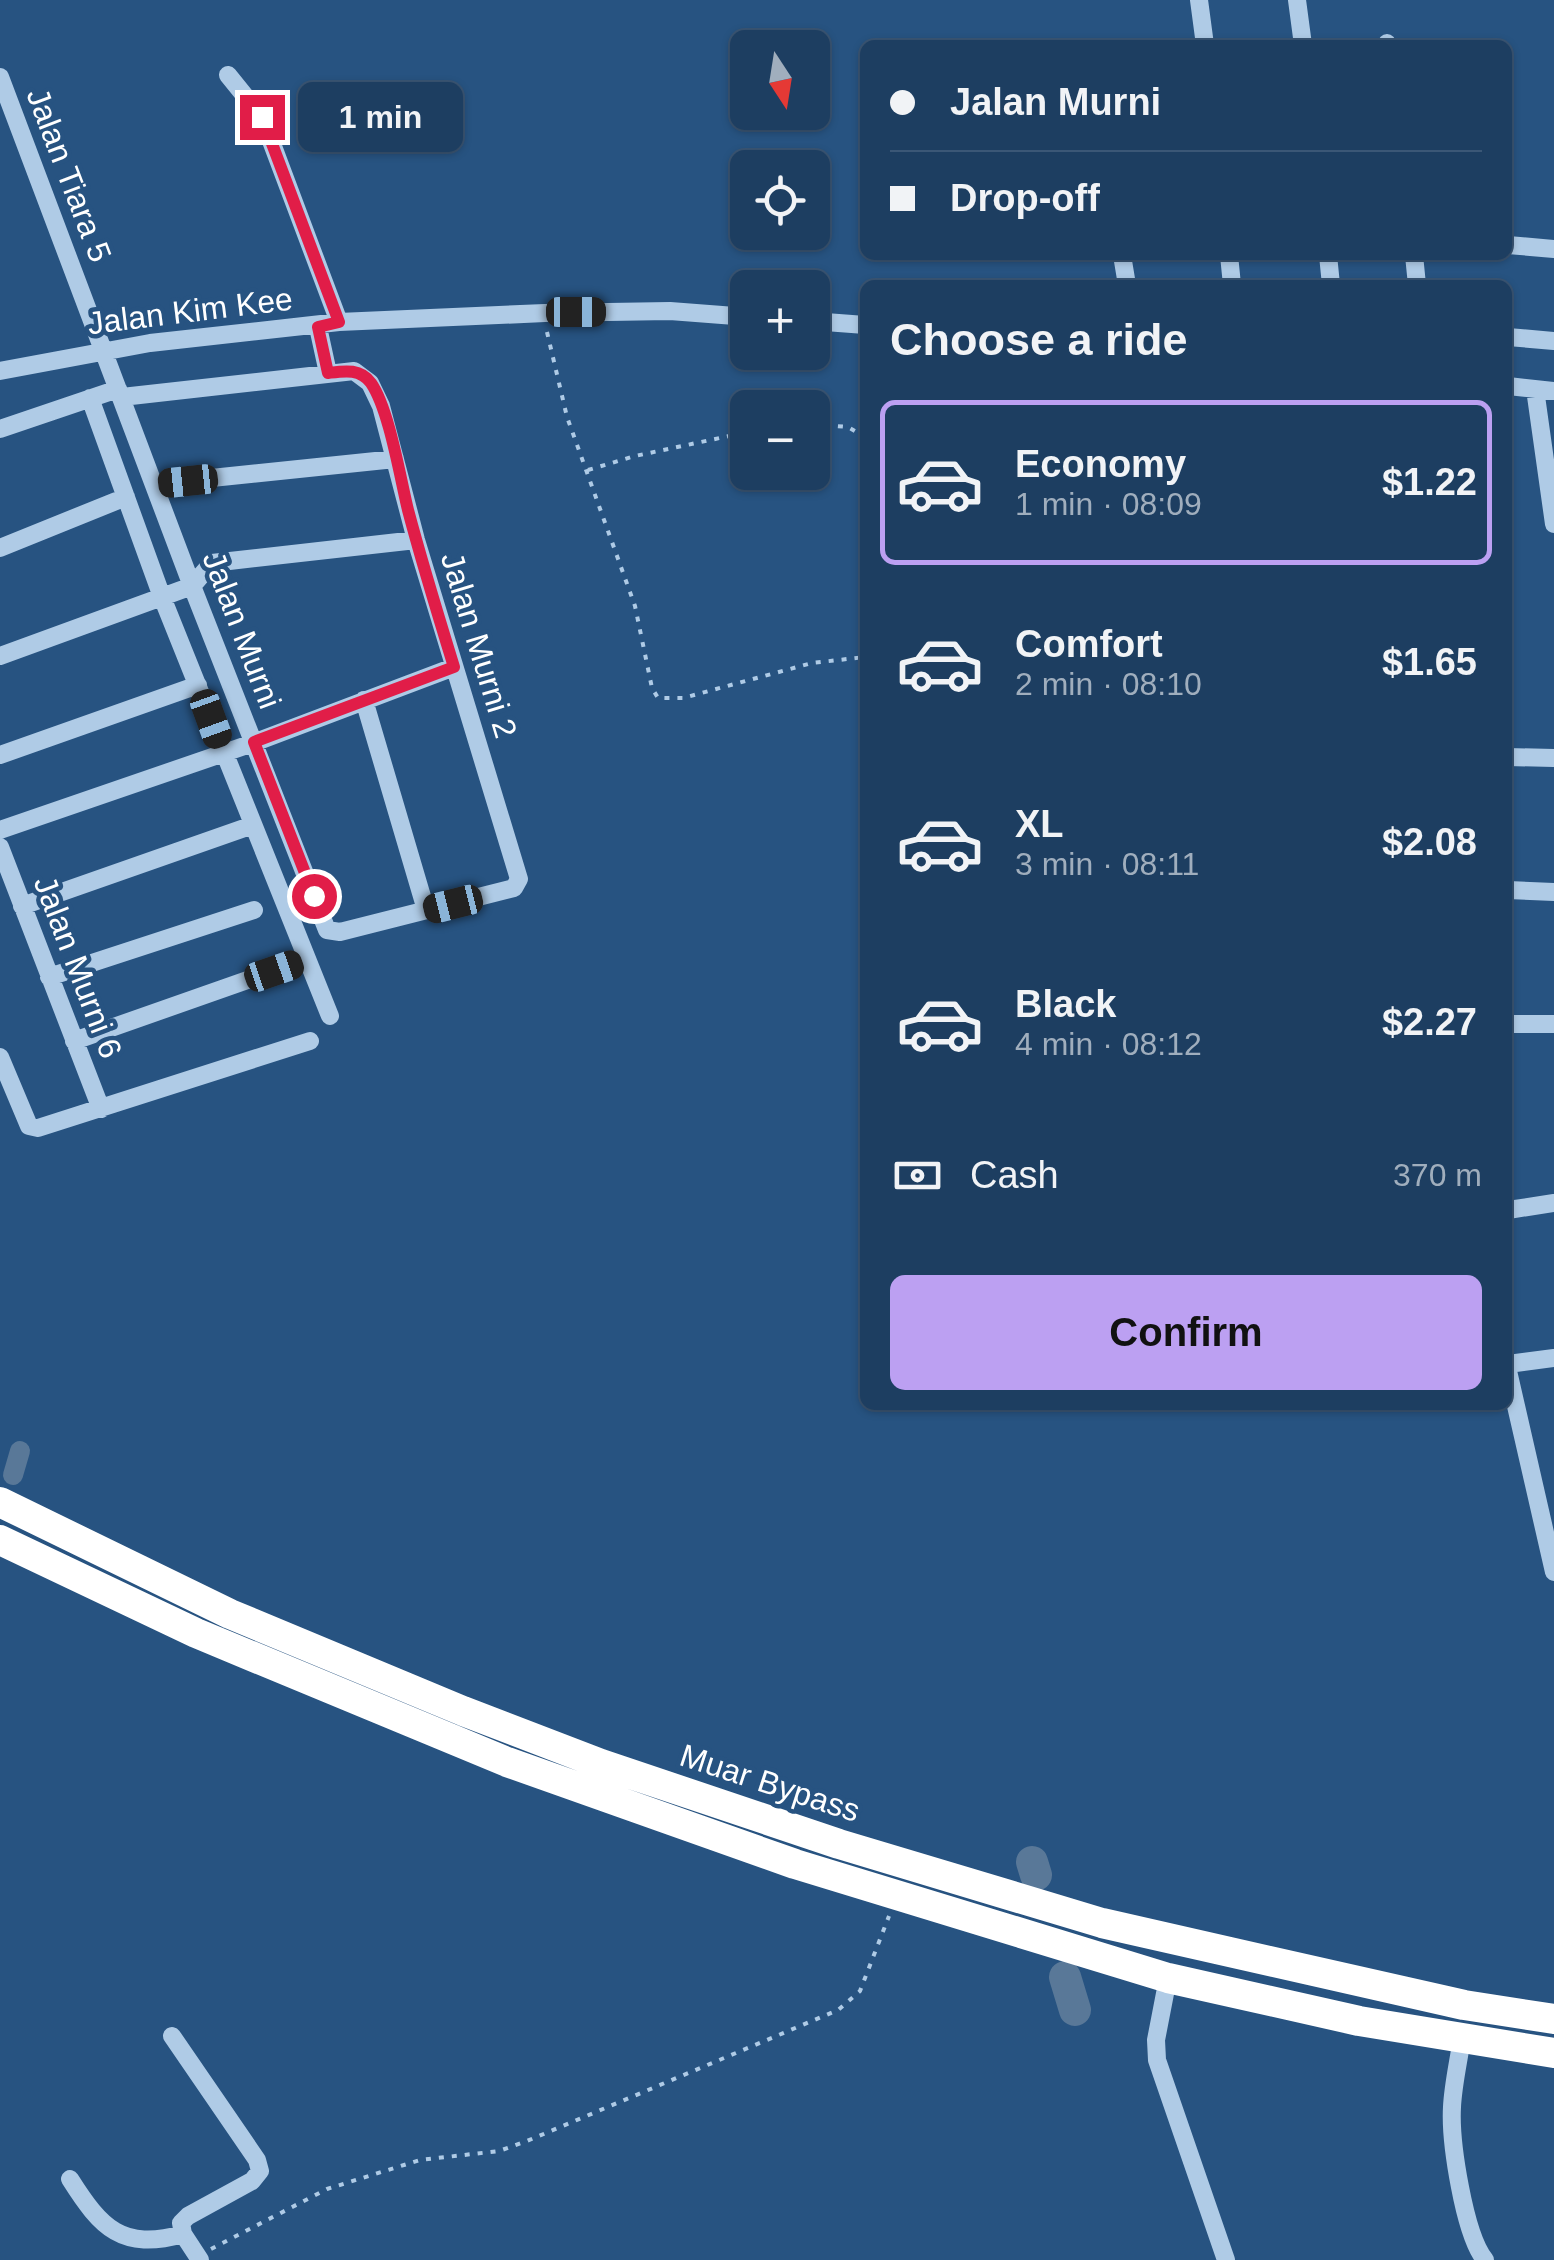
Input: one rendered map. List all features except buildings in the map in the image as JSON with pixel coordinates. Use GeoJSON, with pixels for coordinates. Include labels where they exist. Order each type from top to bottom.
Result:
{"type":"FeatureCollection","features":[{"type":"Feature","properties":{"kind":"highway","name":"Muar Bypass"},"geometry":{"type":"LineString","coordinates":[[0,1502],[230,1614],[463,1711],[601,1764],[838,1844],[1084,1917],[1464,2005],[1554,2019]]}},
{"type":"Feature","properties":{"kind":"highway","name":"Muar Bypass"},"geometry":{"type":"LineString","coordinates":[[0,1540],[196,1633],[508,1762],[795,1864],[1168,1978],[1359,2021],[1554,2053]]}},
{"type":"Feature","properties":{"kind":"highway"},"geometry":{"type":"LineString","coordinates":[[1262,1958],[1528,1997],[1554,1996]]}},
{"type":"Feature","properties":{"kind":"highway"},"geometry":{"type":"LineString","coordinates":[[1359,2021],[1554,2066]]}},
{"type":"Feature","properties":{"kind":"street"},"geometry":{"type":"LineString","coordinates":[[1199,0],[1204,40]]}},
{"type":"Feature","properties":{"kind":"street"},"geometry":{"type":"LineString","coordinates":[[1297,0],[1302,40]]}},
{"type":"Feature","properties":{"kind":"street"},"geometry":{"type":"LineString","coordinates":[[228,75],[262,117],[339,322]]}},
{"type":"Feature","properties":{"kind":"street","name":"Jalan Tiara 5"},"geometry":{"type":"LineString","coordinates":[[0,77],[104,350]]}},
{"type":"Feature","properties":{"kind":"street"},"geometry":{"type":"LineString","coordinates":[[1512,245],[1554,249]]}},
{"type":"Feature","properties":{"kind":"street","name":"Jalan Kim Kee"},"geometry":{"type":"LineString","coordinates":[[0,371],[104,350],[339,322],[545,313],[670,311],[730,315]]}},
{"type":"Feature","properties":{"kind":"street"},"geometry":{"type":"LineString","coordinates":[[830,322],[860,325]]}},
{"type":"Feature","properties":{"kind":"street"},"geometry":{"type":"LineString","coordinates":[[318,327],[326,365]]}},
{"type":"Feature","properties":{"kind":"street"},"geometry":{"type":"LineString","coordinates":[[1512,337],[1554,341]]}},
{"type":"Feature","properties":{"kind":"street","name":"Jalan Murni"},"geometry":{"type":"LineString","coordinates":[[104,350],[327,930]]}},
{"type":"Feature","properties":{"kind":"street"},"geometry":{"type":"LineString","coordinates":[[0,429],[90,398],[120,393],[326,365],[354,371],[370,383],[381,406],[416,540]]}},
{"type":"Feature","properties":{"kind":"street"},"geometry":{"type":"LineString","coordinates":[[1512,386],[1544,390],[1554,524]]}},
{"type":"Feature","properties":{"kind":"street","name":"Jalan Murni"},"geometry":{"type":"LineString","coordinates":[[90,398],[162,597],[330,1016]]}},
{"type":"Feature","properties":{"kind":"street"},"geometry":{"type":"LineString","coordinates":[[154,484],[395,459]]}},
{"type":"Feature","properties":{"kind":"street"},"geometry":{"type":"LineString","coordinates":[[0,548],[126,497]]}},
{"type":"Feature","properties":{"kind":"street","name":"Jalan Murni 2"},"geometry":{"type":"LineString","coordinates":[[0,656],[192,586],[212,563],[416,540],[518,884],[340,932],[327,930]]}},
{"type":"Feature","properties":{"kind":"street"},"geometry":{"type":"LineString","coordinates":[[0,830],[254,742],[454,667]]}},
{"type":"Feature","properties":{"kind":"street"},"geometry":{"type":"LineString","coordinates":[[0,755],[198,685]]}},
{"type":"Feature","properties":{"kind":"street"},"geometry":{"type":"LineString","coordinates":[[364,700],[426,910]]}},
{"type":"Feature","properties":{"kind":"street"},"geometry":{"type":"LineString","coordinates":[[1512,758],[1554,758]]}},
{"type":"Feature","properties":{"kind":"street"},"geometry":{"type":"LineString","coordinates":[[22,906],[254,825]]}},
{"type":"Feature","properties":{"kind":"street","name":"Jalan Murni 6"},"geometry":{"type":"LineString","coordinates":[[0,847],[101,1109]]}},
{"type":"Feature","properties":{"kind":"street"},"geometry":{"type":"LineString","coordinates":[[1512,890],[1554,892]]}},
{"type":"Feature","properties":{"kind":"street"},"geometry":{"type":"LineString","coordinates":[[49,977],[254,910]]}},
{"type":"Feature","properties":{"kind":"street"},"geometry":{"type":"LineString","coordinates":[[74,1042],[307,959]]}},
{"type":"Feature","properties":{"kind":"street"},"geometry":{"type":"LineString","coordinates":[[1512,1024],[1554,1024]]}},
{"type":"Feature","properties":{"kind":"street"},"geometry":{"type":"LineString","coordinates":[[0,1057],[29,1126],[38,1128],[310,1041]]}},
{"type":"Feature","properties":{"kind":"street"},"geometry":{"type":"LineString","coordinates":[[1512,1209],[1554,1203]]}},
{"type":"Feature","properties":{"kind":"street"},"geometry":{"type":"LineString","coordinates":[[1512,1366],[1554,1358]]}},
{"type":"Feature","properties":{"kind":"street"},"geometry":{"type":"LineString","coordinates":[[1512,1385],[1554,1572]]}},
{"type":"Feature","properties":{"kind":"street"},"geometry":{"type":"LineString","coordinates":[[1168,1978],[1156,2040],[1157,2060],[1226,2260]]}},
{"type":"Feature","properties":{"kind":"street"},"geometry":{"type":"LineString","coordinates":[[172,2036],[257,2160],[260,2171],[252,2182],[188,2216],[181,2224],[199,2258]]}},
{"type":"Feature","properties":{"kind":"street"},"geometry":{"type":"LineString","coordinates":[[1461,2044],[1452,2132],[1471,2238],[1484,2260]]}},
{"type":"Feature","properties":{"kind":"street"},"geometry":{"type":"LineString","coordinates":[[70,2179],[92,2214],[118,2234],[148,2241],[183,2234]]}},
{"type":"Feature","properties":{"kind":"path"},"geometry":{"type":"LineString","coordinates":[[545,313],[567,417],[635,606],[652,688],[658,698],[684,698],[812,663],[860,658]]}},
{"type":"Feature","properties":{"kind":"path"},"geometry":{"type":"LineString","coordinates":[[830,426],[848,427],[860,434]]}},
{"type":"Feature","properties":{"kind":"path"},"geometry":{"type":"LineString","coordinates":[[588,470],[730,436]]}},
{"type":"Feature","properties":{"kind":"path"},"geometry":{"type":"LineString","coordinates":[[199,2258],[327,2189],[420,2160],[513,2146],[838,2010],[860,1991],[897,1895]]}},
{"type":"Feature","properties":{"kind":"waterway"},"geometry":{"type":"LineString","coordinates":[[13,1475],[20,1451]]}},
{"type":"Feature","properties":{"kind":"waterway"},"geometry":{"type":"LineString","coordinates":[[1032,1862],[1036,1875]]}},
{"type":"Feature","properties":{"kind":"waterway"},"geometry":{"type":"LineString","coordinates":[[1065,1977],[1075,2010]]}},
{"type":"Feature","properties":{"kind":"route"},"geometry":{"type":"LineString","coordinates":[[262,117],[339,322],[318,327],[328,373],[354,371],[363,376],[381,406],[454,667],[254,742],[314,896]]}}]}
